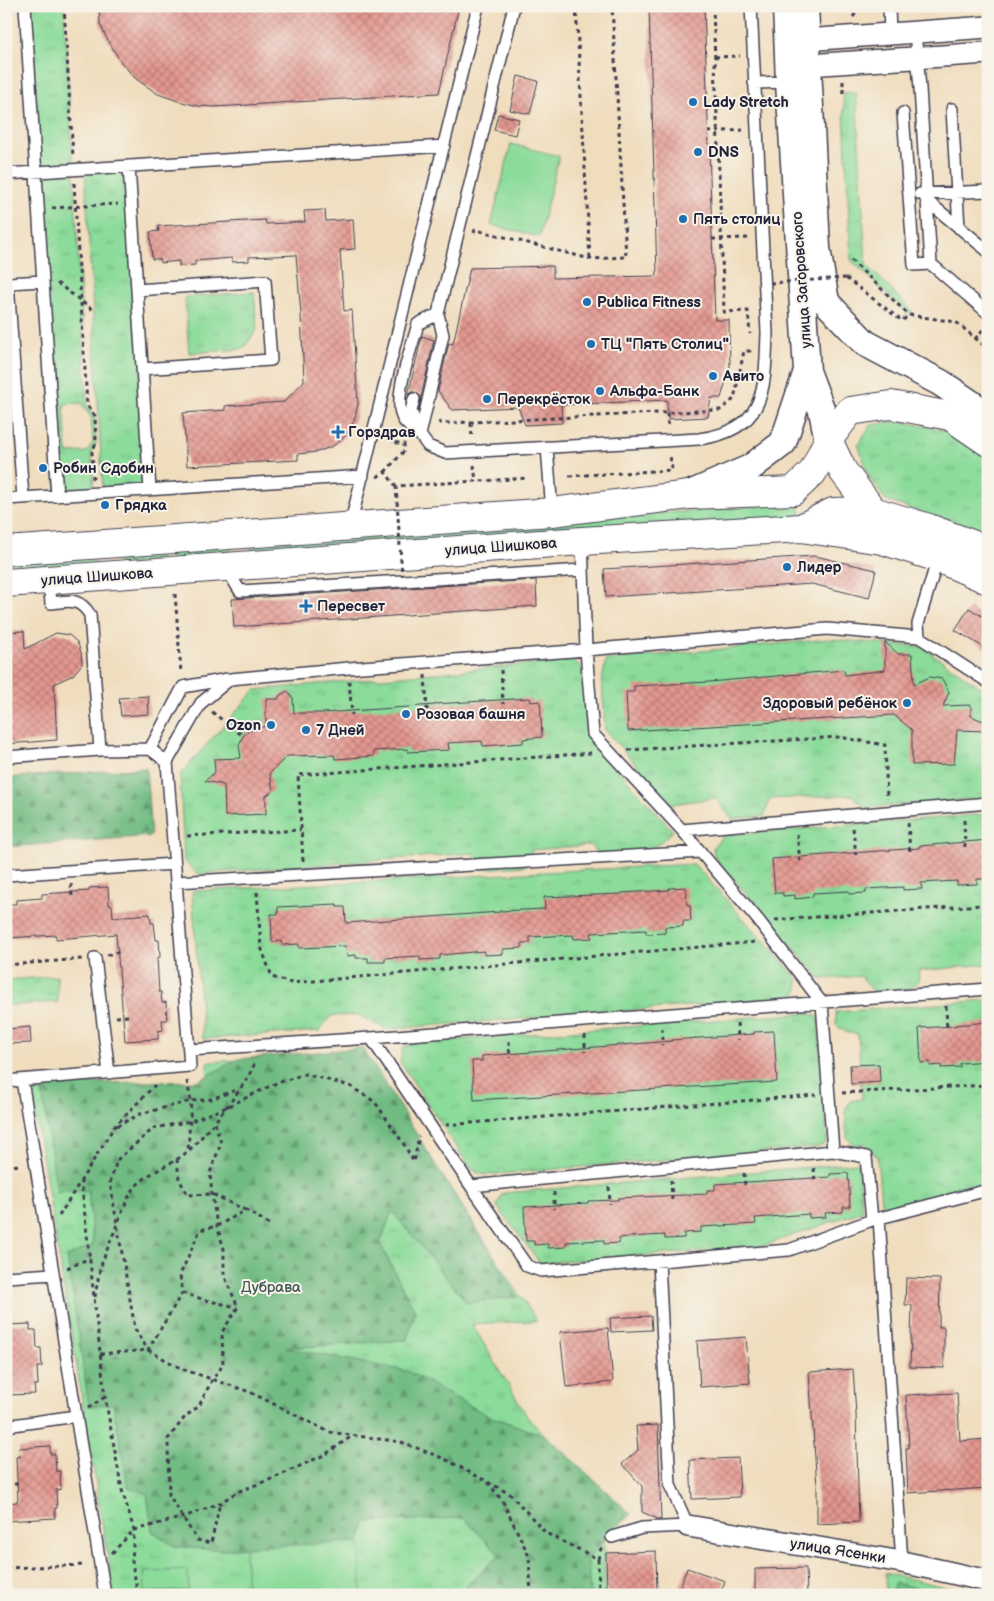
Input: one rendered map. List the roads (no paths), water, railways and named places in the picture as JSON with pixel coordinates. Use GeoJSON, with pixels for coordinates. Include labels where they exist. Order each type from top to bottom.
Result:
{"type":"FeatureCollection","features":[{"type":"Feature","properties":{"kind":"main road","name":"улица Шишкова"},"geometry":{"type":"LineString","coordinates":[[6,551],[552,512],[689,495],[793,491],[813,472],[828,440],[850,411],[891,405],[950,416],[988,442]]}},
{"type":"Feature","properties":{"kind":"main road"},"geometry":{"type":"LineString","coordinates":[[828,440],[843,472],[873,511]]}},
{"type":"Feature","properties":{"kind":"main road"},"geometry":{"type":"LineString","coordinates":[[801,528],[833,512],[873,511],[929,528],[988,550]]}},
{"type":"Feature","properties":{"kind":"main road","name":"улица Шишкова"},"geometry":{"type":"LineString","coordinates":[[6,583],[582,541],[801,528],[882,540],[938,558],[988,580]]}},
{"type":"Feature","properties":{"kind":"main road"},"geometry":{"type":"LineString","coordinates":[[234,566],[240,534]]}},
{"type":"Feature","properties":{"kind":"main road"},"geometry":{"type":"LineString","coordinates":[[105,544],[107,576]]}},
{"type":"Feature","properties":{"kind":"street","name":"улица Загоровского"},"geometry":{"type":"LineString","coordinates":[[786,6],[795,59],[826,302],[865,343],[941,383],[988,414]]}},
{"type":"Feature","properties":{"kind":"street","name":"улица Загоровского"},"geometry":{"type":"LineString","coordinates":[[689,495],[750,468],[784,442],[807,371],[795,59],[805,6]]}},
{"type":"Feature","properties":{"kind":"street"},"geometry":{"type":"LineString","coordinates":[[795,59],[890,34],[988,27]]}},
{"type":"Feature","properties":{"kind":"street"},"geometry":{"type":"LineString","coordinates":[[795,59],[917,58],[988,52]]}},
{"type":"Feature","properties":{"kind":"street"},"geometry":{"type":"LineString","coordinates":[[807,371],[822,411],[828,440]]}},
{"type":"Feature","properties":{"kind":"street","name":"улица Ясенки"},"geometry":{"type":"LineString","coordinates":[[688,1526],[902,1562],[988,1581]]}},
{"type":"Feature","properties":{"kind":"lane"},"geometry":{"type":"LineString","coordinates":[[25,6],[57,496]]}},
{"type":"Feature","properties":{"kind":"lane"},"geometry":{"type":"LineString","coordinates":[[350,526],[478,6]]}},
{"type":"Feature","properties":{"kind":"lane"},"geometry":{"type":"LineString","coordinates":[[420,435],[443,335],[438,314],[514,6]]}},
{"type":"Feature","properties":{"kind":"lane"},"geometry":{"type":"LineString","coordinates":[[438,314],[418,324],[400,393],[399,406],[403,420],[420,435],[428,446],[445,453],[717,437],[737,428],[751,416],[761,398],[765,373],[766,334],[751,6]]}},
{"type":"Feature","properties":{"kind":"lane"},"geometry":{"type":"LineString","coordinates":[[889,6],[890,34]]}},
{"type":"Feature","properties":{"kind":"lane"},"geometry":{"type":"LineString","coordinates":[[915,32],[931,264]]}},
{"type":"Feature","properties":{"kind":"lane"},"geometry":{"type":"LineString","coordinates":[[754,83],[795,59]]}},
{"type":"Feature","properties":{"kind":"lane"},"geometry":{"type":"LineString","coordinates":[[952,109],[960,228]]}},
{"type":"Feature","properties":{"kind":"lane"},"geometry":{"type":"LineString","coordinates":[[903,113],[914,265],[931,264],[988,313]]}},
{"type":"Feature","properties":{"kind":"lane"},"geometry":{"type":"LineString","coordinates":[[6,174],[444,146]]}},
{"type":"Feature","properties":{"kind":"lane"},"geometry":{"type":"LineString","coordinates":[[130,166],[150,490]]}},
{"type":"Feature","properties":{"kind":"lane"},"geometry":{"type":"LineString","coordinates":[[909,195],[926,197],[957,192],[988,191]]}},
{"type":"Feature","properties":{"kind":"lane"},"geometry":{"type":"LineString","coordinates":[[926,197],[988,251]]}},
{"type":"Feature","properties":{"kind":"lane"},"geometry":{"type":"LineString","coordinates":[[23,498],[8,284],[42,276]]}},
{"type":"Feature","properties":{"kind":"lane"},"geometry":{"type":"LineString","coordinates":[[137,290],[265,281],[272,360],[142,369]]}},
{"type":"Feature","properties":{"kind":"lane"},"geometry":{"type":"LineString","coordinates":[[414,399],[411,411],[420,435]]}},
{"type":"Feature","properties":{"kind":"lane"},"geometry":{"type":"LineString","coordinates":[[547,447],[552,512]]}},
{"type":"Feature","properties":{"kind":"lane"},"geometry":{"type":"LineString","coordinates":[[6,498],[363,476]]}},
{"type":"Feature","properties":{"kind":"lane"},"geometry":{"type":"LineString","coordinates":[[582,541],[586,650],[593,734],[701,852],[759,921],[822,1003],[833,1151]]}},
{"type":"Feature","properties":{"kind":"lane"},"geometry":{"type":"LineString","coordinates":[[919,637],[918,624],[938,558]]}},
{"type":"Feature","properties":{"kind":"lane"},"geometry":{"type":"LineString","coordinates":[[234,566],[240,591],[583,570]]}},
{"type":"Feature","properties":{"kind":"lane"},"geometry":{"type":"LineString","coordinates":[[49,580],[51,602],[74,601],[84,605],[90,614],[100,750]]}},
{"type":"Feature","properties":{"kind":"lane"},"geometry":{"type":"LineString","coordinates":[[150,749],[183,687],[230,679],[349,668],[827,629],[919,637],[988,682]]}},
{"type":"Feature","properties":{"kind":"lane"},"geometry":{"type":"LineString","coordinates":[[6,1081],[190,1066],[167,762],[201,704],[230,679]]}},
{"type":"Feature","properties":{"kind":"lane"},"geometry":{"type":"LineString","coordinates":[[6,757],[100,750],[150,749],[167,762]]}},
{"type":"Feature","properties":{"kind":"lane"},"geometry":{"type":"LineString","coordinates":[[682,830],[988,803]]}},
{"type":"Feature","properties":{"kind":"lane"},"geometry":{"type":"LineString","coordinates":[[176,882],[701,852]]}},
{"type":"Feature","properties":{"kind":"lane"},"geometry":{"type":"LineString","coordinates":[[6,875],[174,864]]}},
{"type":"Feature","properties":{"kind":"lane"},"geometry":{"type":"LineString","coordinates":[[95,958],[109,1073]]}},
{"type":"Feature","properties":{"kind":"lane"},"geometry":{"type":"LineString","coordinates":[[189,1050],[371,1038],[988,989]]}},
{"type":"Feature","properties":{"kind":"lane"},"geometry":{"type":"LineString","coordinates":[[371,1038],[527,1266],[541,1271],[789,1250],[876,1219],[988,1190]]}},
{"type":"Feature","properties":{"kind":"lane"},"geometry":{"type":"LineString","coordinates":[[22,1080],[105,1595]]}},
{"type":"Feature","properties":{"kind":"lane"},"geometry":{"type":"LineString","coordinates":[[471,1186],[833,1151],[866,1157],[876,1219],[902,1562]]}},
{"type":"Feature","properties":{"kind":"lane"},"geometry":{"type":"LineString","coordinates":[[612,1536],[642,1528],[688,1526],[670,1485],[659,1261]]}},
{"type":"Feature","properties":{"kind":"lane"},"geometry":{"type":"LineString","coordinates":[[6,1277],[53,1274]]}},
{"type":"Feature","properties":{"kind":"lane"},"geometry":{"type":"LineString","coordinates":[[6,1426],[76,1416]]}},
{"type":"Feature","properties":{"kind":"place","name":"Lady Stretch"},"geometry":{"type":"Point","coordinates":[693,102]}},
{"type":"Feature","properties":{"kind":"place","name":"DNS"},"geometry":{"type":"Point","coordinates":[698,152]}},
{"type":"Feature","properties":{"kind":"place","name":"Пять столиц"},"geometry":{"type":"Point","coordinates":[683,219]}},
{"type":"Feature","properties":{"kind":"place","name":"Publica Fitness"},"geometry":{"type":"Point","coordinates":[587,302]}},
{"type":"Feature","properties":{"kind":"place","name":"ТЦ \"Пять Столиц\""},"geometry":{"type":"Point","coordinates":[591,344]}},
{"type":"Feature","properties":{"kind":"place","name":"Авито"},"geometry":{"type":"Point","coordinates":[713,376]}},
{"type":"Feature","properties":{"kind":"place","name":"Альфа-Банк"},"geometry":{"type":"Point","coordinates":[600,391]}},
{"type":"Feature","properties":{"kind":"place","name":"Перекрёсток"},"geometry":{"type":"Point","coordinates":[487,399]}},
{"type":"Feature","properties":{"kind":"place","name":"Горздрав"},"geometry":{"type":"Point","coordinates":[338,432]}},
{"type":"Feature","properties":{"kind":"place","name":"Робин Сдобин"},"geometry":{"type":"Point","coordinates":[43,468]}},
{"type":"Feature","properties":{"kind":"place","name":"Грядка"},"geometry":{"type":"Point","coordinates":[105,505]}},
{"type":"Feature","properties":{"kind":"place","name":"Лидер"},"geometry":{"type":"Point","coordinates":[787,567]}},
{"type":"Feature","properties":{"kind":"place","name":"Пересвет"},"geometry":{"type":"Point","coordinates":[306,606]}},
{"type":"Feature","properties":{"kind":"place","name":"Здоровый ребёнок"},"geometry":{"type":"Point","coordinates":[907,703]}},
{"type":"Feature","properties":{"kind":"place","name":"Розовая башня"},"geometry":{"type":"Point","coordinates":[406,714]}},
{"type":"Feature","properties":{"kind":"place","name":"Ozon"},"geometry":{"type":"Point","coordinates":[271,725]}},
{"type":"Feature","properties":{"kind":"place","name":"7 Дней"},"geometry":{"type":"Point","coordinates":[306,730]}},
{"type":"Feature","properties":{"kind":"park label","name":"Дубрава"},"geometry":{"type":"Point","coordinates":[271,1287]}}]}
